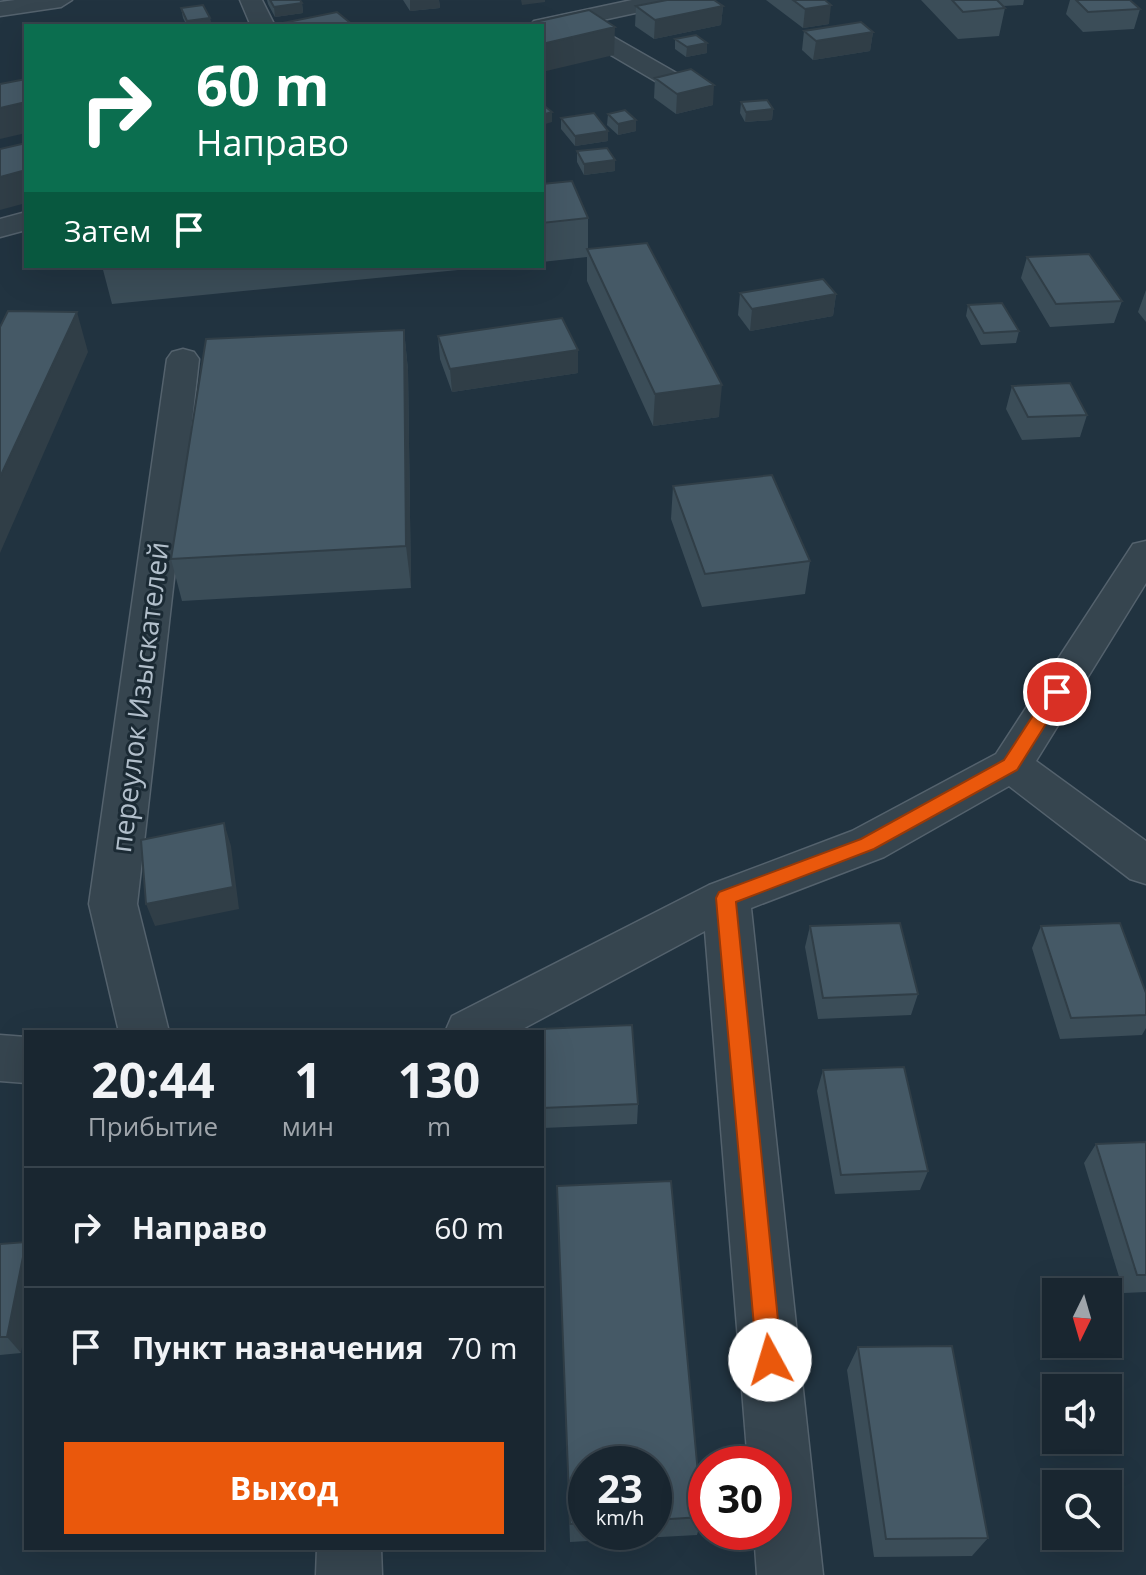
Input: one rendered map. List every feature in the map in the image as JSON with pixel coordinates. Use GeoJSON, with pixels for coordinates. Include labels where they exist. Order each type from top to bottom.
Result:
{"type":"FeatureCollection","features":[{"type":"Feature","properties":{"kind":"street"},"geometry":{"type":"LineString","coordinates":[[0,9],[61,0]]}},
{"type":"Feature","properties":{"kind":"street"},"geometry":{"type":"LineString","coordinates":[[251,0],[262,24]]}},
{"type":"Feature","properties":{"kind":"street"},"geometry":{"type":"LineString","coordinates":[[544,26],[664,0]]}},
{"type":"Feature","properties":{"kind":"street"},"geometry":{"type":"LineString","coordinates":[[568,20],[671,80]]}},
{"type":"Feature","properties":{"kind":"street"},"geometry":{"type":"LineString","coordinates":[[0,228],[24,222]]}},
{"type":"Feature","properties":{"kind":"street","name":"переулок Изыскателей"},"geometry":{"type":"LineString","coordinates":[[144,1030],[113,904],[183,359]]}},
{"type":"Feature","properties":{"kind":"street"},"geometry":{"type":"LineString","coordinates":[[474,1030],[726,898],[868,844],[1011,765],[1146,553]]}},
{"type":"Feature","properties":{"kind":"street"},"geometry":{"type":"LineString","coordinates":[[1011,765],[1146,866]]}},
{"type":"Feature","properties":{"kind":"street"},"geometry":{"type":"LineString","coordinates":[[726,898],[790,1575]]}},
{"type":"Feature","properties":{"kind":"street"},"geometry":{"type":"LineString","coordinates":[[0,1058],[24,1060]]}},
{"type":"Feature","properties":{"kind":"street"},"geometry":{"type":"LineString","coordinates":[[349,1550],[349,1575]]}},
{"type":"Feature","properties":{"kind":"building"},"geometry":{"type":"Polygon","coordinates":[[[270,0],[300,0],[302,3],[274,7],[270,0]]]}},
{"type":"Feature","properties":{"kind":"building"},"geometry":{"type":"Polygon","coordinates":[[[667,0],[714,0],[723,6],[655,20],[636,6],[667,0]]]}},
{"type":"Feature","properties":{"kind":"building"},"geometry":{"type":"Polygon","coordinates":[[[793,0],[825,0],[831,5],[805,9],[793,0]]]}},
{"type":"Feature","properties":{"kind":"building"},"geometry":{"type":"Polygon","coordinates":[[[952,0],[997,0],[1005,8],[963,12],[952,0]]]}},
{"type":"Feature","properties":{"kind":"building"},"geometry":{"type":"Polygon","coordinates":[[[1076,0],[1130,0],[1140,9],[1088,12],[1076,0]]]}},
{"type":"Feature","properties":{"kind":"building"},"geometry":{"type":"Polygon","coordinates":[[[203,5],[210,18],[187,21],[181,8],[203,5]]]}},
{"type":"Feature","properties":{"kind":"building"},"geometry":{"type":"Polygon","coordinates":[[[589,10],[615,27],[544,44],[544,24],[526,24],[589,10]]]}},
{"type":"Feature","properties":{"kind":"building"},"geometry":{"type":"Polygon","coordinates":[[[337,12],[352,24],[278,24],[337,12]]]}},
{"type":"Feature","properties":{"kind":"building"},"geometry":{"type":"Polygon","coordinates":[[[861,22],[873,32],[816,41],[804,31],[861,22]]]}},
{"type":"Feature","properties":{"kind":"building"},"geometry":{"type":"Polygon","coordinates":[[[696,35],[707,43],[687,47],[675,39],[696,35]]]}},
{"type":"Feature","properties":{"kind":"building"},"geometry":{"type":"Polygon","coordinates":[[[691,69],[714,85],[677,94],[655,78],[691,69]]]}},
{"type":"Feature","properties":{"kind":"building"},"geometry":{"type":"Polygon","coordinates":[[[24,79],[24,102],[0,108],[0,84],[24,79]]]}},
{"type":"Feature","properties":{"kind":"building"},"geometry":{"type":"Polygon","coordinates":[[[767,100],[773,109],[746,112],[741,102],[767,100]]]}},
{"type":"Feature","properties":{"kind":"building"},"geometry":{"type":"Polygon","coordinates":[[[625,110],[636,120],[618,124],[608,114],[625,110]]]}},
{"type":"Feature","properties":{"kind":"building"},"geometry":{"type":"Polygon","coordinates":[[[594,113],[608,131],[575,136],[561,118],[594,113]]]}},
{"type":"Feature","properties":{"kind":"building"},"geometry":{"type":"Polygon","coordinates":[[[24,143],[24,171],[0,177],[0,149],[24,143]]]}},
{"type":"Feature","properties":{"kind":"building"},"geometry":{"type":"Polygon","coordinates":[[[607,148],[615,160],[584,164],[577,151],[607,148]]]}},
{"type":"Feature","properties":{"kind":"building"},"geometry":{"type":"Polygon","coordinates":[[[572,181],[588,218],[544,223],[544,184],[572,181]]]}},
{"type":"Feature","properties":{"kind":"building"},"geometry":{"type":"Polygon","coordinates":[[[647,243],[722,385],[655,394],[587,249],[647,243]]]}},
{"type":"Feature","properties":{"kind":"building"},"geometry":{"type":"Polygon","coordinates":[[[1089,254],[1122,301],[1056,304],[1027,257],[1089,254]]]}},
{"type":"Feature","properties":{"kind":"building"},"geometry":{"type":"Polygon","coordinates":[[[823,279],[836,294],[752,309],[740,293],[823,279]]]}},
{"type":"Feature","properties":{"kind":"building"},"geometry":{"type":"Polygon","coordinates":[[[1002,303],[1019,331],[984,333],[968,305],[1002,303]]]}},
{"type":"Feature","properties":{"kind":"building"},"geometry":{"type":"Polygon","coordinates":[[[8,311],[77,312],[0,477],[0,327],[8,311]]]}},
{"type":"Feature","properties":{"kind":"building"},"geometry":{"type":"Polygon","coordinates":[[[562,318],[578,350],[450,369],[438,336],[562,318]]]}},
{"type":"Feature","properties":{"kind":"building"},"geometry":{"type":"Polygon","coordinates":[[[404,330],[406,546],[171,559],[206,339],[404,330]]]}},
{"type":"Feature","properties":{"kind":"building"},"geometry":{"type":"Polygon","coordinates":[[[1070,383],[1087,415],[1028,417],[1012,386],[1070,383]]]}},
{"type":"Feature","properties":{"kind":"building"},"geometry":{"type":"Polygon","coordinates":[[[772,475],[810,561],[705,574],[673,486],[772,475]]]}},
{"type":"Feature","properties":{"kind":"building"},"geometry":{"type":"Polygon","coordinates":[[[224,823],[233,887],[146,904],[141,840],[224,823]]]}},
{"type":"Feature","properties":{"kind":"building"},"geometry":{"type":"Polygon","coordinates":[[[900,923],[918,994],[823,998],[810,926],[900,923]]]}},
{"type":"Feature","properties":{"kind":"building"},"geometry":{"type":"Polygon","coordinates":[[[1120,923],[1146,993],[1146,1015],[1071,1018],[1041,926],[1120,923]]]}},
{"type":"Feature","properties":{"kind":"building"},"geometry":{"type":"Polygon","coordinates":[[[632,1025],[638,1104],[544,1108],[544,1030],[540,1029],[632,1025]]]}},
{"type":"Feature","properties":{"kind":"building"},"geometry":{"type":"Polygon","coordinates":[[[904,1067],[928,1171],[841,1175],[823,1070],[904,1067]]]}},
{"type":"Feature","properties":{"kind":"building"},"geometry":{"type":"Polygon","coordinates":[[[1146,1142],[1146,1275],[1137,1275],[1096,1144],[1146,1142]]]}},
{"type":"Feature","properties":{"kind":"building"},"geometry":{"type":"Polygon","coordinates":[[[671,1181],[695,1446],[688,1446],[688,1518],[672,1519],[672,1446],[568,1446],[568,1472],[557,1186],[671,1181]]]}},
{"type":"Feature","properties":{"kind":"building"},"geometry":{"type":"Polygon","coordinates":[[[24,1242],[7,1337],[0,1337],[0,1244],[24,1242]]]}},
{"type":"Feature","properties":{"kind":"building"},"geometry":{"type":"Polygon","coordinates":[[[952,1346],[988,1538],[886,1539],[858,1347],[952,1346]]]}},
{"type":"Feature","properties":{"kind":"route"},"geometry":{"type":"LineString","coordinates":[[770,1360],[726,898],[868,844],[1011,765],[1057,692]]}}]}
